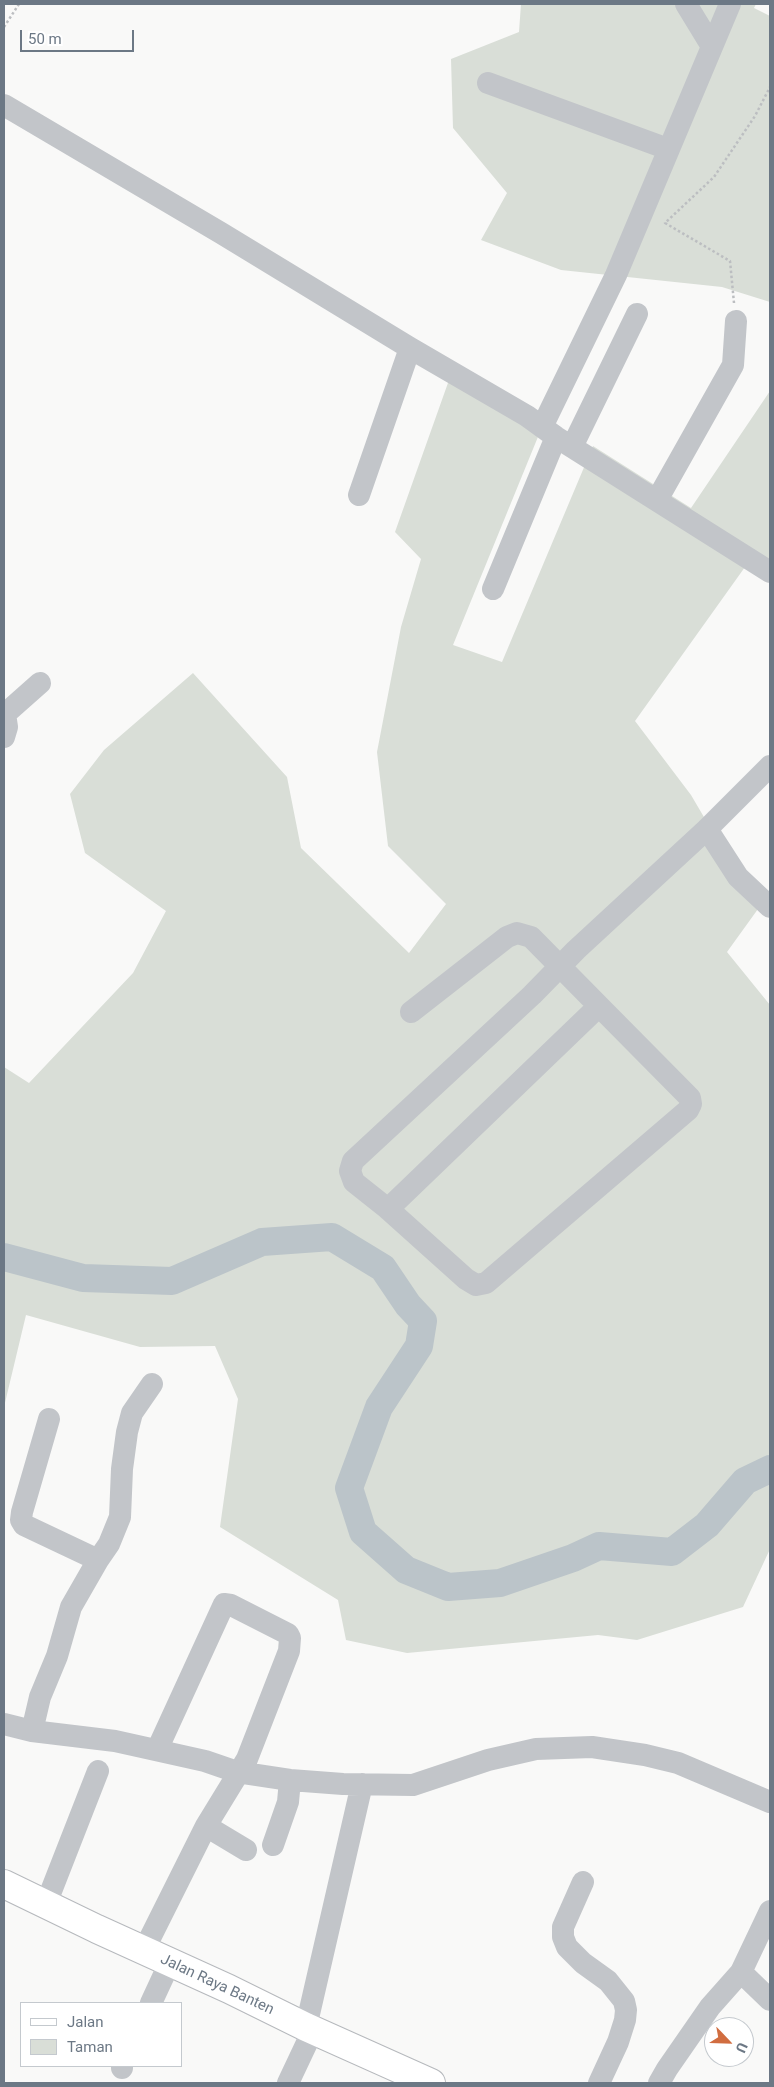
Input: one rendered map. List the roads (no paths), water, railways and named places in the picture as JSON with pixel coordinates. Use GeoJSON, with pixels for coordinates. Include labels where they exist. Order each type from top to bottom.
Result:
{"type":"FeatureCollection","features":[{"type":"Feature","properties":{"kind":"main road","name":"Jalan Raya Banten"},"geometry":{"type":"LineString","coordinates":[[4,1884],[310,2028],[432,2083]]}},
{"type":"Feature","properties":{"kind":"street"},"geometry":{"type":"LineString","coordinates":[[686,4],[711,45]]}},
{"type":"Feature","properties":{"kind":"street"},"geometry":{"type":"LineString","coordinates":[[493,589],[556,437],[616,276],[711,45],[730,4]]}},
{"type":"Feature","properties":{"kind":"street"},"geometry":{"type":"LineString","coordinates":[[488,83],[668,149]]}},
{"type":"Feature","properties":{"kind":"street"},"geometry":{"type":"LineString","coordinates":[[4,105],[222,233],[556,437],[770,572]]}},
{"type":"Feature","properties":{"kind":"street"},"geometry":{"type":"LineString","coordinates":[[556,437],[637,314]]}},
{"type":"Feature","properties":{"kind":"street"},"geometry":{"type":"LineString","coordinates":[[657,500],[733,365],[736,321]]}},
{"type":"Feature","properties":{"kind":"street"},"geometry":{"type":"LineString","coordinates":[[359,495],[410,348]]}},
{"type":"Feature","properties":{"kind":"street"},"geometry":{"type":"LineString","coordinates":[[4,737],[8,727],[4,714],[40,683]]}},
{"type":"Feature","properties":{"kind":"street"},"geometry":{"type":"LineString","coordinates":[[411,1012],[507,937],[518,933],[531,937],[560,966],[690,1098],[691,1104],[688,1110],[486,1283],[476,1285],[466,1279],[388,1209],[354,1182],[350,1171],[353,1161],[525,1001],[560,966],[707,828],[770,766]]}},
{"type":"Feature","properties":{"kind":"street"},"geometry":{"type":"LineString","coordinates":[[707,828],[738,878],[770,907]]}},
{"type":"Feature","properties":{"kind":"street"},"geometry":{"type":"LineString","coordinates":[[388,1209],[599,1006]]}},
{"type":"Feature","properties":{"kind":"street"},"geometry":{"type":"LineString","coordinates":[[32,1731],[40,1697],[57,1656],[71,1607],[109,1544],[120,1517],[126,1432],[132,1413],[152,1384]]}},
{"type":"Feature","properties":{"kind":"street"},"geometry":{"type":"LineString","coordinates":[[49,1419],[21,1520],[24,1525],[98,1560]]}},
{"type":"Feature","properties":{"kind":"street"},"geometry":{"type":"LineString","coordinates":[[144,1950],[206,1826],[247,1759],[289,1651],[290,1638],[288,1634],[232,1605],[224,1604],[190,1682],[157,1750]]}},
{"type":"Feature","properties":{"kind":"street"},"geometry":{"type":"LineString","coordinates":[[4,1724],[32,1731],[116,1741],[205,1761],[238,1772],[290,1780],[362,1784],[413,1785],[488,1760],[536,1749],[592,1747],[645,1755],[678,1763],[770,1802]]}},
{"type":"Feature","properties":{"kind":"street"},"geometry":{"type":"LineString","coordinates":[[46,1904],[98,1771]]}},
{"type":"Feature","properties":{"kind":"street"},"geometry":{"type":"LineString","coordinates":[[273,1845],[288,1802],[290,1780]]}},
{"type":"Feature","properties":{"kind":"street"},"geometry":{"type":"LineString","coordinates":[[288,2083],[310,2028],[362,1784]]}},
{"type":"Feature","properties":{"kind":"street"},"geometry":{"type":"LineString","coordinates":[[206,1826],[246,1850]]}},
{"type":"Feature","properties":{"kind":"street"},"geometry":{"type":"LineString","coordinates":[[583,1882],[563,1927],[563,1937],[567,1947],[583,1963],[608,1981],[624,2001],[626,2010],[618,2042],[599,2083]]}},
{"type":"Feature","properties":{"kind":"street"},"geometry":{"type":"LineString","coordinates":[[659,2083],[710,2007],[741,1972],[770,1911]]}},
{"type":"Feature","properties":{"kind":"street"},"geometry":{"type":"LineString","coordinates":[[151,2002],[170,1962]]}},
{"type":"Feature","properties":{"kind":"street"},"geometry":{"type":"LineString","coordinates":[[741,1972],[770,2000]]}},
{"type":"Feature","properties":{"kind":"waterway"},"geometry":{"type":"LineString","coordinates":[[4,1257],[83,1278],[172,1281],[262,1242],[332,1237],[383,1268],[408,1305],[423,1321],[419,1346],[379,1407],[349,1488],[363,1532],[406,1570],[448,1587],[500,1583],[573,1558],[599,1546],[672,1552],[707,1525],[745,1481],[770,1469]]}}]}
